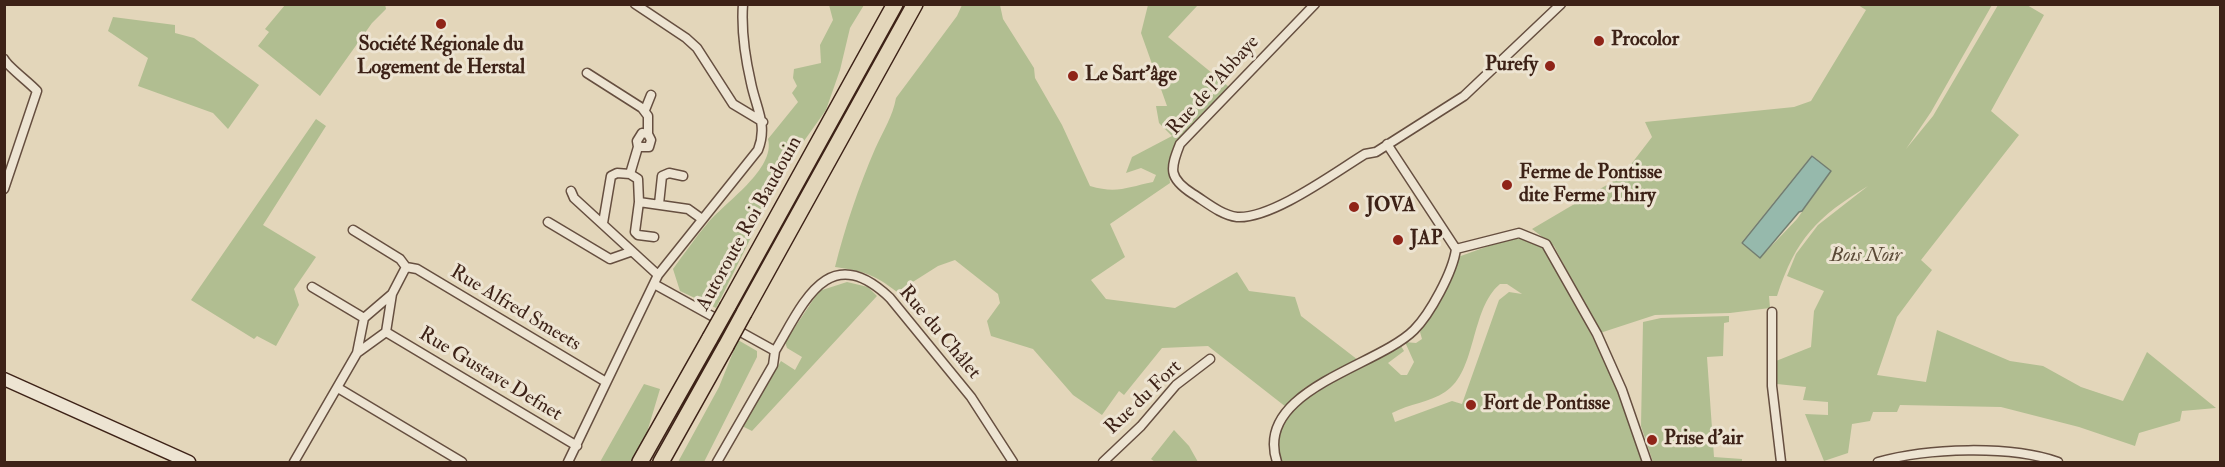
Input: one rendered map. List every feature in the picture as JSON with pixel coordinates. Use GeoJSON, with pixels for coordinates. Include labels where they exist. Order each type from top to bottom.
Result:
{"type":"FeatureCollection","features":[{"type":"Feature","properties":{"kind":"highway","name":"Autoroute Roi Baudouin"},"geometry":{"type":"LineString","coordinates":[[640,462],[896,4]]}},
{"type":"Feature","properties":{"kind":"highway","name":"Autoroute Roi Baudouin"},"geometry":{"type":"LineString","coordinates":[[661,462],[915,4]]}},
{"type":"Feature","properties":{"kind":"street"},"geometry":{"type":"LineString","coordinates":[[635,4],[697,48],[733,104],[763,122]]}},
{"type":"Feature","properties":{"kind":"street"},"geometry":{"type":"LineString","coordinates":[[568,462],[658,275],[758,150],[762,139],[763,122],[746,61],[742,31],[743,4]]}},
{"type":"Feature","properties":{"kind":"street","name":"Rue de l'Abbaye"},"geometry":{"type":"LineString","coordinates":[[1315,4],[1180,144],[1172,164],[1174,176],[1180,186],[1220,211],[1235,217],[1269,212],[1365,154],[1376,152],[1464,96],[1561,4]]}},
{"type":"Feature","properties":{"kind":"street"},"geometry":{"type":"LineString","coordinates":[[4,59],[7,65],[26,77],[37,92],[4,189]]}},
{"type":"Feature","properties":{"kind":"street"},"geometry":{"type":"LineString","coordinates":[[587,73],[645,110],[648,116],[648,134],[642,133],[639,137],[630,174]]}},
{"type":"Feature","properties":{"kind":"street"},"geometry":{"type":"LineString","coordinates":[[645,110],[651,95]]}},
{"type":"Feature","properties":{"kind":"street"},"geometry":{"type":"LineString","coordinates":[[1277,462],[1274,447],[1276,431],[1288,409],[1321,384],[1392,346],[1415,330],[1442,286],[1454,261],[1456,249],[1387,144]]}},
{"type":"Feature","properties":{"kind":"street"},"geometry":{"type":"LineString","coordinates":[[603,223],[611,176],[617,173],[630,174],[638,179],[639,202],[635,231],[638,235],[654,237]]}},
{"type":"Feature","properties":{"kind":"street"},"geometry":{"type":"LineString","coordinates":[[659,204],[662,176],[669,173],[683,176]]}},
{"type":"Feature","properties":{"kind":"street"},"geometry":{"type":"LineString","coordinates":[[571,191],[574,198],[603,223],[630,252],[658,275]]}},
{"type":"Feature","properties":{"kind":"street"},"geometry":{"type":"LineString","coordinates":[[639,202],[688,209],[702,219]]}},
{"type":"Feature","properties":{"kind":"street"},"geometry":{"type":"LineString","coordinates":[[548,222],[610,260],[630,252]]}},
{"type":"Feature","properties":{"kind":"street","name":"Rue Alfred Smeets"},"geometry":{"type":"LineString","coordinates":[[353,230],[400,259],[406,267],[417,269],[606,382]]}},
{"type":"Feature","properties":{"kind":"street"},"geometry":{"type":"LineString","coordinates":[[1456,249],[1519,233],[1546,244],[1597,334],[1622,390],[1647,462]]}},
{"type":"Feature","properties":{"kind":"street"},"geometry":{"type":"LineString","coordinates":[[357,353],[387,332],[392,294],[406,267]]}},
{"type":"Feature","properties":{"kind":"street","name":"Rue du Châlet"},"geometry":{"type":"LineString","coordinates":[[717,462],[773,365],[775,351],[798,307],[816,286],[839,276],[863,278],[876,285],[890,298],[971,397],[1012,462]]}},
{"type":"Feature","properties":{"kind":"street"},"geometry":{"type":"LineString","coordinates":[[654,284],[775,351]]}},
{"type":"Feature","properties":{"kind":"street"},"geometry":{"type":"LineString","coordinates":[[312,287],[364,318]]}},
{"type":"Feature","properties":{"kind":"street"},"geometry":{"type":"LineString","coordinates":[[294,462],[357,353],[364,318],[392,294]]}},
{"type":"Feature","properties":{"kind":"street"},"geometry":{"type":"LineString","coordinates":[[1772,312],[1772,387],[1780,462]]}},
{"type":"Feature","properties":{"kind":"street","name":"Rue Gustave Defnet"},"geometry":{"type":"LineString","coordinates":[[387,332],[576,446]]}},
{"type":"Feature","properties":{"kind":"street","name":"Rue du Fort"},"geometry":{"type":"LineString","coordinates":[[1103,462],[1141,426],[1176,385],[1210,359]]}},
{"type":"Feature","properties":{"kind":"street"},"geometry":{"type":"LineString","coordinates":[[4,379],[189,462]]}},
{"type":"Feature","properties":{"kind":"street"},"geometry":{"type":"LineString","coordinates":[[338,388],[462,462]]}},
{"type":"Feature","properties":{"kind":"street"},"geometry":{"type":"LineString","coordinates":[[1878,462],[1926,454],[2008,452],[2058,462]]}},
{"type":"Feature","properties":{"kind":"green space"},"geometry":{"type":"Polygon","coordinates":[[[385,4],[386,9],[372,23],[320,96],[258,46],[269,32],[265,29],[285,5],[385,4]]]}},
{"type":"Feature","properties":{"kind":"green space"},"geometry":{"type":"Polygon","coordinates":[[[829,5],[864,5],[850,28],[840,70],[826,110],[787,165],[716,308],[680,291],[673,269],[707,224],[757,174],[768,150],[768,139],[798,102],[792,93],[797,86],[793,78],[794,69],[821,63],[820,45],[833,20],[829,5]]]}},
{"type":"Feature","properties":{"kind":"green space"},"geometry":{"type":"Polygon","coordinates":[[[962,5],[1000,5],[1003,19],[1034,68],[1035,78],[1062,125],[1090,186],[1115,190],[1153,182],[1156,175],[1141,168],[1126,173],[1132,157],[1172,136],[1159,123],[1156,106],[1167,106],[1141,33],[1148,5],[1198,5],[1168,37],[1229,87],[1197,119],[1179,142],[1173,154],[1170,183],[1110,224],[1125,257],[1091,280],[1106,299],[1175,308],[1237,272],[1249,291],[1295,297],[1301,316],[1358,360],[1304,388],[1286,407],[1208,346],[1162,348],[1124,395],[1119,391],[1102,415],[1073,395],[1033,349],[991,336],[987,321],[1000,303],[998,294],[955,260],[938,266],[897,292],[868,274],[835,267],[858,192],[896,98],[957,16],[962,5]]]}},
{"type":"Feature","properties":{"kind":"green space","name":"Bois Noir"},"geometry":{"type":"Polygon","coordinates":[[[1858,5],[1992,5],[1931,112],[1906,149],[1933,116],[1998,5],[2027,5],[2044,15],[1991,111],[2019,135],[1921,260],[1932,270],[1897,317],[1877,375],[1926,382],[1937,330],[2010,361],[2043,366],[2081,387],[2123,401],[2147,352],[2216,408],[2182,411],[2180,421],[2139,433],[2135,446],[2079,427],[2001,407],[1900,405],[1897,412],[1873,412],[1870,421],[1852,424],[1848,453],[1824,461],[1805,414],[1828,415],[1828,402],[1803,400],[1806,387],[1777,384],[1776,361],[1811,347],[1814,311],[1824,291],[1787,276],[1796,254],[1818,225],[1868,186],[1835,208],[1810,231],[1792,259],[1777,296],[1769,296],[1770,308],[1730,313],[1655,315],[1600,333],[1554,246],[1532,229],[1622,176],[1652,137],[1645,122],[1794,107],[1811,101],[1866,10],[1858,5]],[[1812,155],[1741,243],[1760,258],[1797,219],[1831,171],[1812,155]]]}},
{"type":"Feature","properties":{"kind":"green space"},"geometry":{"type":"Polygon","coordinates":[[[113,17],[175,25],[175,33],[194,38],[259,85],[228,129],[213,113],[138,86],[148,58],[108,31],[113,17]]]}},
{"type":"Feature","properties":{"kind":"green space"},"geometry":{"type":"Polygon","coordinates":[[[316,119],[326,126],[263,225],[316,257],[294,289],[299,305],[276,346],[257,336],[254,339],[191,300],[316,119]]]}},
{"type":"Feature","properties":{"kind":"green space"},"geometry":{"type":"Polygon","coordinates":[[[1508,239],[1531,241],[1545,250],[1612,374],[1644,462],[1280,462],[1279,430],[1287,416],[1299,403],[1315,391],[1351,370],[1401,346],[1404,351],[1388,363],[1401,375],[1407,375],[1414,362],[1405,342],[1416,343],[1422,339],[1420,332],[1458,257],[1508,239]],[[1500,284],[1490,295],[1483,309],[1469,356],[1455,383],[1439,395],[1392,413],[1395,422],[1452,401],[1462,404],[1499,300],[1509,292],[1522,294],[1507,284],[1500,284]]]}},
{"type":"Feature","properties":{"kind":"green space"},"geometry":{"type":"Polygon","coordinates":[[[847,282],[868,287],[877,296],[752,431],[742,426],[781,361],[795,370],[802,357],[787,348],[785,342],[819,291],[847,282]]]}},
{"type":"Feature","properties":{"kind":"green space"},"geometry":{"type":"Polygon","coordinates":[[[1729,316],[1729,322],[1724,323],[1723,356],[1707,357],[1714,457],[1742,459],[1742,462],[1653,462],[1641,426],[1643,322],[1661,318],[1729,316]]]}},
{"type":"Feature","properties":{"kind":"green space"},"geometry":{"type":"Polygon","coordinates":[[[738,340],[757,351],[757,357],[704,462],[678,462],[719,387],[738,340]]]}},
{"type":"Feature","properties":{"kind":"green space"},"geometry":{"type":"Polygon","coordinates":[[[644,384],[660,389],[645,439],[631,462],[600,462],[644,384]]]}},
{"type":"Feature","properties":{"kind":"green space"},"geometry":{"type":"Polygon","coordinates":[[[1174,430],[1189,446],[1198,462],[1155,462],[1151,459],[1174,430]]]}},
{"type":"Feature","properties":{"kind":"shaded area"},"geometry":{"type":"Polygon","coordinates":[[[1812,156],[1831,171],[1802,211],[1760,258],[1742,243],[1812,156]]]}},
{"type":"Feature","properties":{"kind":"place","name":"Société Régionale du Logement de Herstal"},"geometry":{"type":"Point","coordinates":[441,24]}},
{"type":"Feature","properties":{"kind":"place","name":"Procolor"},"geometry":{"type":"Point","coordinates":[1599,41]}},
{"type":"Feature","properties":{"kind":"place","name":"Purefy"},"geometry":{"type":"Point","coordinates":[1550,66]}},
{"type":"Feature","properties":{"kind":"place","name":"Le Sart'âge"},"geometry":{"type":"Point","coordinates":[1073,76]}},
{"type":"Feature","properties":{"kind":"place","name":"Ferme de Pontisse dite Ferme Thiry"},"geometry":{"type":"Point","coordinates":[1507,185]}},
{"type":"Feature","properties":{"kind":"place","name":"JOVA"},"geometry":{"type":"Point","coordinates":[1354,207]}},
{"type":"Feature","properties":{"kind":"place","name":"JAP"},"geometry":{"type":"Point","coordinates":[1398,240]}},
{"type":"Feature","properties":{"kind":"place","name":"Fort de Pontisse"},"geometry":{"type":"Point","coordinates":[1471,405]}},
{"type":"Feature","properties":{"kind":"place","name":"Prise d'air"},"geometry":{"type":"Point","coordinates":[1652,440]}}]}
